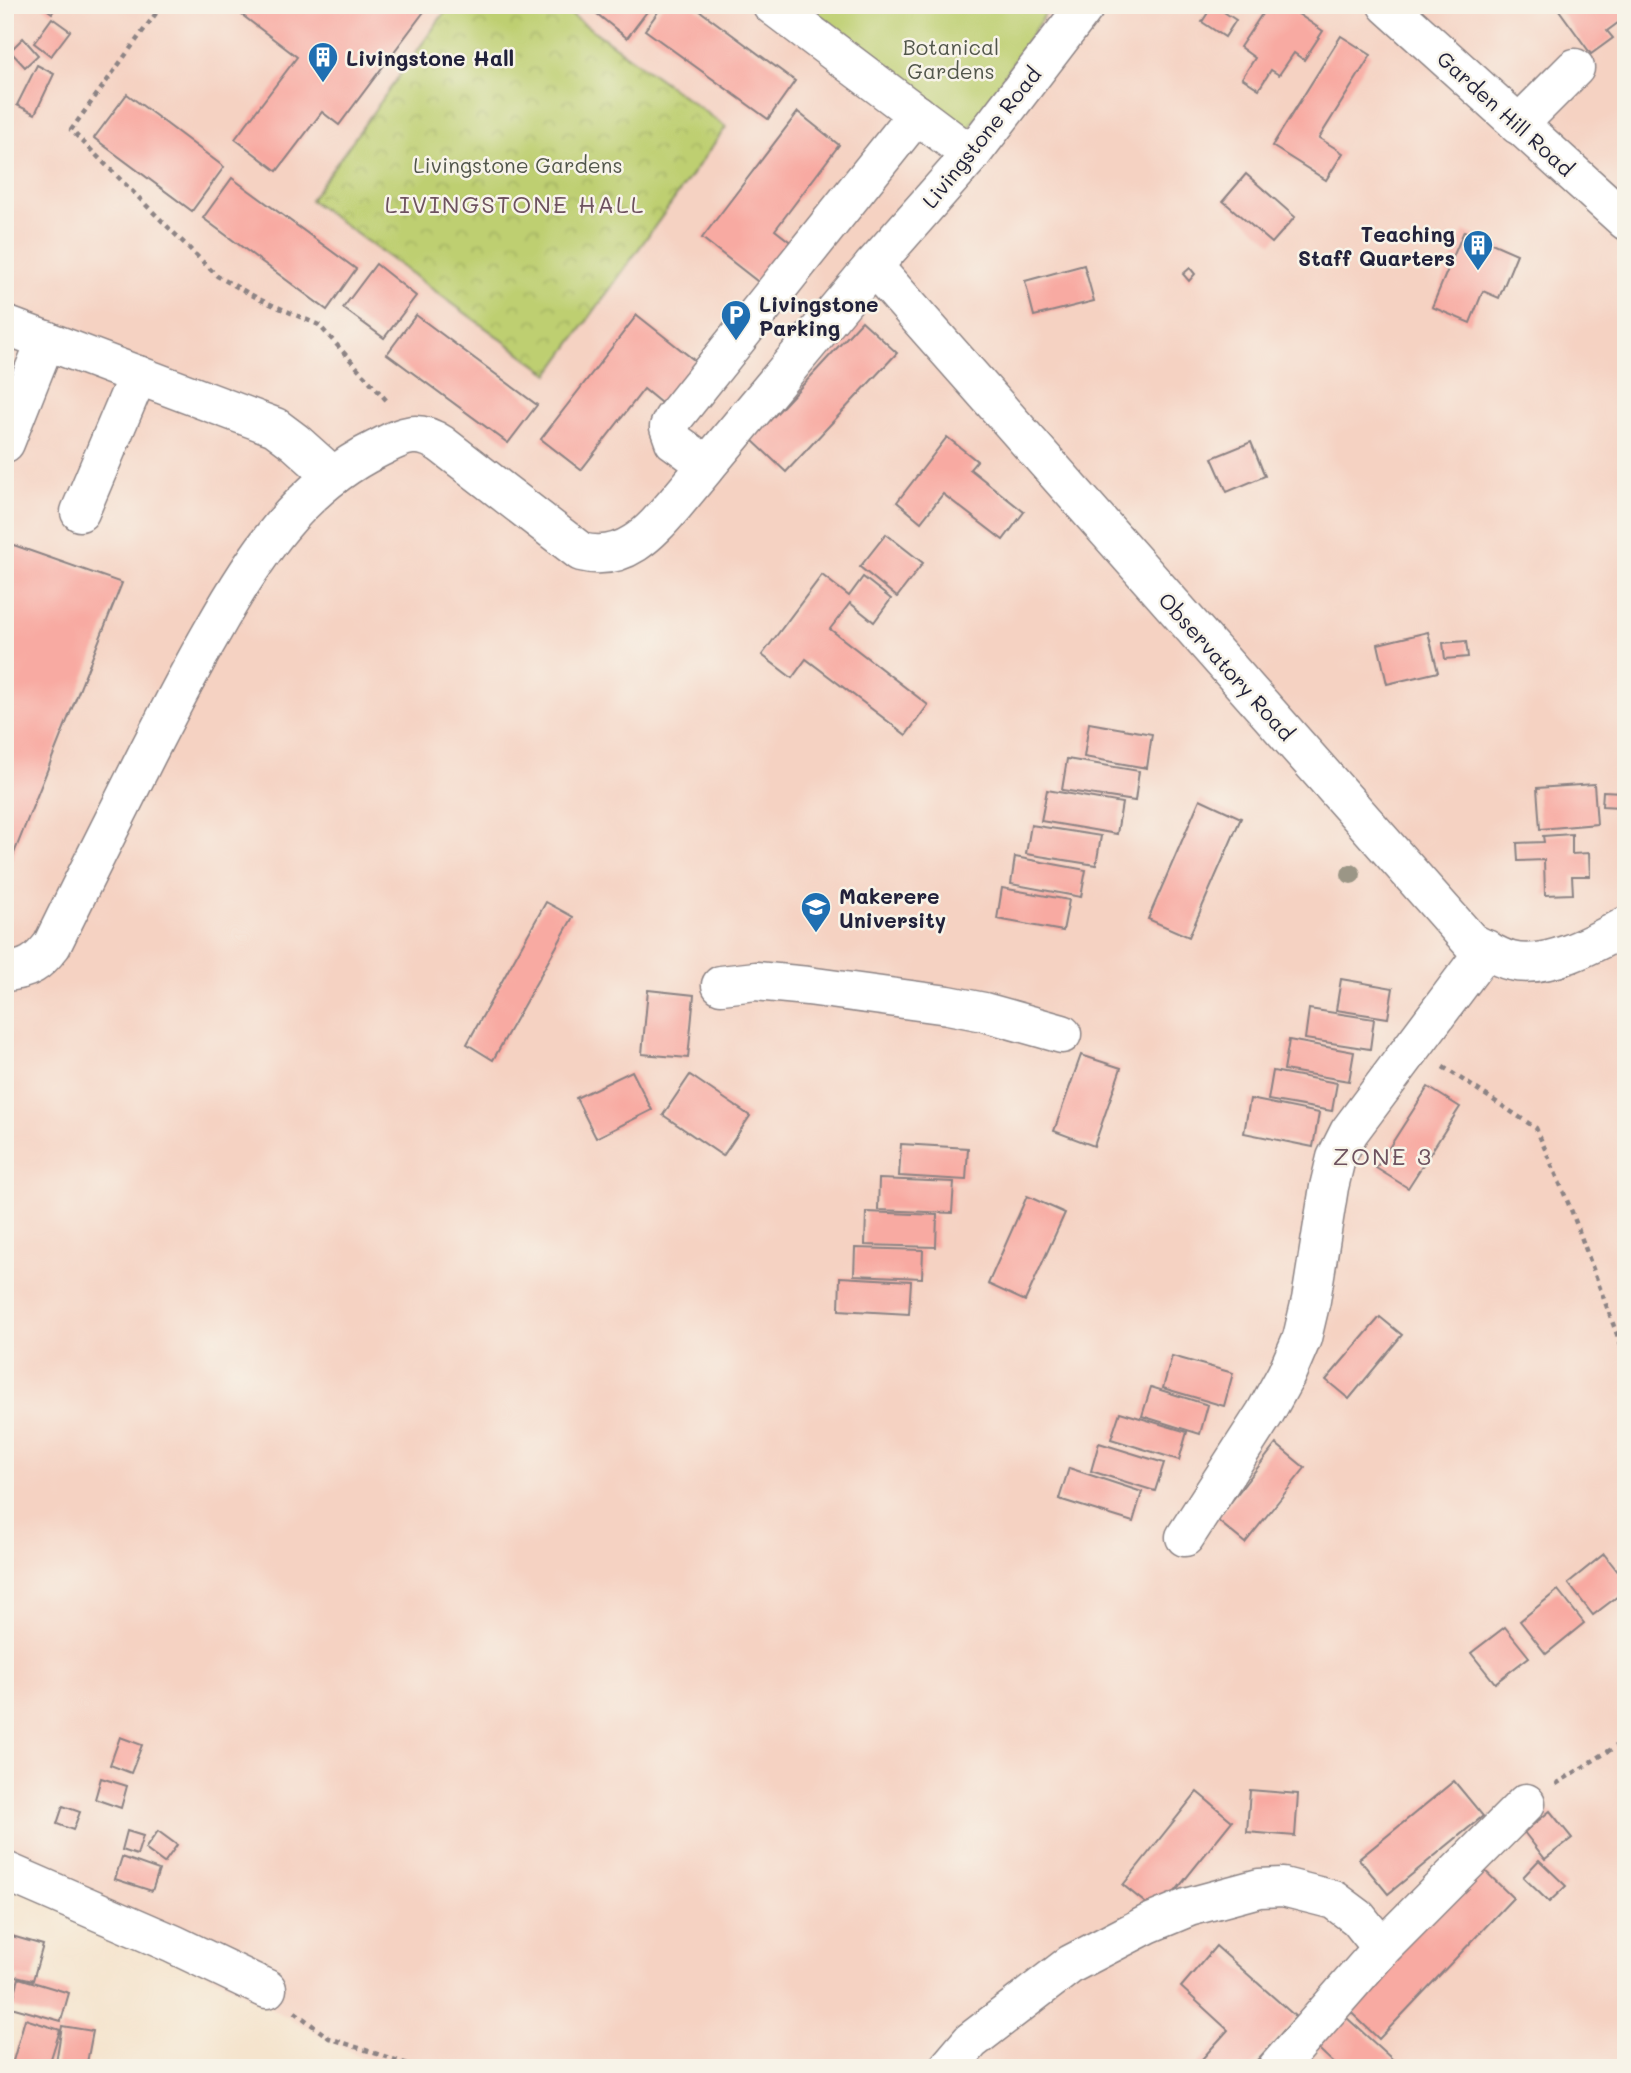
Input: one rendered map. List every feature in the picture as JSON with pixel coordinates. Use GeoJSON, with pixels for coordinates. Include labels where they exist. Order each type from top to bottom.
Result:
{"type":"FeatureCollection","features":[{"type":"Feature","properties":{"kind":"lane"},"geometry":{"type":"LineString","coordinates":[[772,5],[971,155]]}},
{"type":"Feature","properties":{"kind":"lane","name":"Livingstone Road"},"geometry":{"type":"LineString","coordinates":[[417,434],[425,435],[441,444],[581,552],[621,552],[658,523],[873,266],[971,155],[1086,5]]}},
{"type":"Feature","properties":{"kind":"lane","name":"Garden Hill Road"},"geometry":{"type":"LineString","coordinates":[[1387,5],[1626,221]]}},
{"type":"Feature","properties":{"kind":"lane"},"geometry":{"type":"LineString","coordinates":[[1518,125],[1575,68]]}},
{"type":"Feature","properties":{"kind":"lane"},"geometry":{"type":"LineString","coordinates":[[707,465],[674,440],[669,427],[673,419],[917,114]]}},
{"type":"Feature","properties":{"kind":"lane","name":"Observatory Road"},"geometry":{"type":"LineString","coordinates":[[873,266],[1471,942],[1512,961],[1545,962],[1580,949],[1626,926]]}},
{"type":"Feature","properties":{"kind":"lane"},"geometry":{"type":"LineString","coordinates":[[5,325],[275,427],[333,476]]}},
{"type":"Feature","properties":{"kind":"lane"},"geometry":{"type":"LineString","coordinates":[[5,443],[46,340]]}},
{"type":"Feature","properties":{"kind":"lane"},"geometry":{"type":"LineString","coordinates":[[80,512],[138,375]]}},
{"type":"Feature","properties":{"kind":"lane"},"geometry":{"type":"LineString","coordinates":[[5,972],[40,961],[52,945],[178,693],[237,586],[284,521],[333,476],[369,453],[417,434]]}},
{"type":"Feature","properties":{"kind":"lane"},"geometry":{"type":"LineString","coordinates":[[1185,1537],[1265,1413],[1302,1338],[1311,1300],[1329,1187],[1336,1158],[1349,1132],[1486,949]]}},
{"type":"Feature","properties":{"kind":"lane"},"geometry":{"type":"LineString","coordinates":[[721,985],[756,981],[935,1004],[984,1012],[1062,1034]]}},
{"type":"Feature","properties":{"kind":"lane"},"geometry":{"type":"LineString","coordinates":[[1277,2068],[1382,1948],[1526,1803]]}},
{"type":"Feature","properties":{"kind":"lane"},"geometry":{"type":"LineString","coordinates":[[5,1871],[173,1944],[267,1989]]}},
{"type":"Feature","properties":{"kind":"lane"},"geometry":{"type":"LineString","coordinates":[[948,2068],[971,2041],[1071,1964],[1148,1924],[1189,1907],[1259,1888],[1283,1887],[1334,1900],[1358,1918],[1382,1948]]}},
{"type":"Feature","properties":{"kind":"path"},"geometry":{"type":"LineString","coordinates":[[162,5],[71,130],[217,276],[261,300],[319,325],[417,434]]}},
{"type":"Feature","properties":{"kind":"path"},"geometry":{"type":"LineString","coordinates":[[1412,1048],[1536,1128],[1572,1212],[1626,1359]]}},
{"type":"Feature","properties":{"kind":"path"},"geometry":{"type":"LineString","coordinates":[[1526,1803],[1626,1740]]}},
{"type":"Feature","properties":{"kind":"path"},"geometry":{"type":"LineString","coordinates":[[267,1989],[329,2038],[420,2068]]}},
{"type":"Feature","properties":{"kind":"shaded area","name":"Makerere University"},"geometry":{"type":"Polygon","coordinates":[[[5,5],[1626,5],[1626,2068],[380,2068],[5,1862],[5,5]]]}},
{"type":"Feature","properties":{"kind":"green space","name":"Livingstone Gardens"},"geometry":{"type":"Polygon","coordinates":[[[450,5],[558,5],[726,127],[549,374],[310,200],[450,5]]]}},
{"type":"Feature","properties":{"kind":"green space","name":"Botanical Gardens"},"geometry":{"type":"Polygon","coordinates":[[[788,5],[1051,5],[966,134],[788,5]]]}},
{"type":"Feature","properties":{"kind":"building"},"geometry":{"type":"Polygon","coordinates":[[[41,5],[57,5],[52,13],[41,5]]]}},
{"type":"Feature","properties":{"kind":"building","name":"Livingstone Hall"},"geometry":{"type":"Polygon","coordinates":[[[229,5],[421,5],[426,9],[339,125],[322,112],[277,171],[235,139],[297,57],[229,5]]]}},
{"type":"Feature","properties":{"kind":"building"},"geometry":{"type":"Polygon","coordinates":[[[586,5],[652,5],[627,38],[586,5]]]}},
{"type":"Feature","properties":{"kind":"building"},"geometry":{"type":"Polygon","coordinates":[[[663,5],[692,5],[795,81],[768,119],[645,30],[663,5]]]}},
{"type":"Feature","properties":{"kind":"building"},"geometry":{"type":"Polygon","coordinates":[[[1213,5],[1236,20],[1225,37],[1202,22],[1213,5]]]}},
{"type":"Feature","properties":{"kind":"building"},"geometry":{"type":"Polygon","coordinates":[[[1268,5],[1285,5],[1323,31],[1304,60],[1294,53],[1279,75],[1271,70],[1259,89],[1242,78],[1255,58],[1240,47],[1268,5]]]}},
{"type":"Feature","properties":{"kind":"building"},"geometry":{"type":"Polygon","coordinates":[[[1565,5],[1626,5],[1623,8],[1626,17],[1607,31],[1613,38],[1591,54],[1559,10],[1565,5]]]}},
{"type":"Feature","properties":{"kind":"building"},"geometry":{"type":"Polygon","coordinates":[[[52,18],[70,31],[51,56],[34,43],[52,18]]]}},
{"type":"Feature","properties":{"kind":"building"},"geometry":{"type":"Polygon","coordinates":[[[1341,36],[1371,55],[1319,138],[1343,153],[1326,180],[1272,146],[1341,36]]]}},
{"type":"Feature","properties":{"kind":"building"},"geometry":{"type":"Polygon","coordinates":[[[23,38],[38,55],[25,67],[10,51],[23,38]]]}},
{"type":"Feature","properties":{"kind":"building"},"geometry":{"type":"Polygon","coordinates":[[[37,65],[54,74],[35,114],[17,105],[37,65]]]}},
{"type":"Feature","properties":{"kind":"building"},"geometry":{"type":"Polygon","coordinates":[[[127,94],[224,167],[192,211],[94,138],[127,94]]]}},
{"type":"Feature","properties":{"kind":"building","name":"Livingstone Hall"},"geometry":{"type":"Polygon","coordinates":[[[798,112],[839,145],[775,230],[798,248],[766,288],[702,238],[798,112]]]}},
{"type":"Feature","properties":{"kind":"building"},"geometry":{"type":"Polygon","coordinates":[[[1246,174],[1295,217],[1272,243],[1223,201],[1246,174]]]}},
{"type":"Feature","properties":{"kind":"building","name":"Livingstone Hall"},"geometry":{"type":"Polygon","coordinates":[[[232,178],[356,269],[327,310],[203,218],[232,178]]]}},
{"type":"Feature","properties":{"kind":"building","name":"Teaching Staff Quarters"},"geometry":{"type":"Polygon","coordinates":[[[1464,231],[1517,254],[1499,298],[1483,291],[1470,323],[1432,307],[1464,231]]]}},
{"type":"Feature","properties":{"kind":"building","name":"Livingstone Hall"},"geometry":{"type":"Polygon","coordinates":[[[376,264],[416,296],[384,338],[343,308],[376,264]]]}},
{"type":"Feature","properties":{"kind":"building"},"geometry":{"type":"Polygon","coordinates":[[[1084,265],[1094,301],[1034,316],[1025,281],[1084,265]]]}},
{"type":"Feature","properties":{"kind":"building"},"geometry":{"type":"Polygon","coordinates":[[[1190,268],[1195,274],[1189,281],[1183,274],[1190,268]]]}},
{"type":"Feature","properties":{"kind":"building"},"geometry":{"type":"Polygon","coordinates":[[[416,315],[537,405],[508,443],[387,354],[416,315]]]}},
{"type":"Feature","properties":{"kind":"building"},"geometry":{"type":"Polygon","coordinates":[[[637,315],[699,364],[666,407],[644,389],[581,470],[541,439],[637,315]]]}},
{"type":"Feature","properties":{"kind":"building"},"geometry":{"type":"Polygon","coordinates":[[[862,321],[897,353],[786,472],[752,440],[862,321]]]}},
{"type":"Feature","properties":{"kind":"building"},"geometry":{"type":"Polygon","coordinates":[[[947,437],[977,461],[970,469],[1024,512],[1003,540],[943,494],[921,522],[897,502],[947,437]]]}},
{"type":"Feature","properties":{"kind":"building"},"geometry":{"type":"Polygon","coordinates":[[[1251,442],[1265,476],[1227,492],[1212,458],[1251,442]]]}},
{"type":"Feature","properties":{"kind":"building"},"geometry":{"type":"Polygon","coordinates":[[[886,534],[923,563],[897,597],[860,567],[886,534]]]}},
{"type":"Feature","properties":{"kind":"building"},"geometry":{"type":"Polygon","coordinates":[[[5,542],[122,583],[5,876],[5,542]]]}},
{"type":"Feature","properties":{"kind":"building"},"geometry":{"type":"Polygon","coordinates":[[[822,575],[849,596],[863,577],[891,599],[874,622],[850,603],[830,629],[928,705],[906,735],[806,659],[792,678],[762,655],[822,575]]]}},
{"type":"Feature","properties":{"kind":"building"},"geometry":{"type":"Polygon","coordinates":[[[1428,632],[1438,672],[1387,684],[1378,644],[1428,632]]]}},
{"type":"Feature","properties":{"kind":"building"},"geometry":{"type":"Polygon","coordinates":[[[1466,641],[1468,657],[1445,659],[1443,643],[1466,641]]]}},
{"type":"Feature","properties":{"kind":"building"},"geometry":{"type":"Polygon","coordinates":[[[1089,723],[1152,734],[1147,768],[1084,757],[1089,723]]]}},
{"type":"Feature","properties":{"kind":"building"},"geometry":{"type":"Polygon","coordinates":[[[1067,759],[1139,771],[1135,801],[1062,790],[1067,759]]]}},
{"type":"Feature","properties":{"kind":"building"},"geometry":{"type":"Polygon","coordinates":[[[1594,784],[1597,824],[1540,829],[1537,788],[1594,784]]]}},
{"type":"Feature","properties":{"kind":"building"},"geometry":{"type":"Polygon","coordinates":[[[1047,790],[1122,803],[1117,834],[1041,821],[1047,790]]]}},
{"type":"Feature","properties":{"kind":"building"},"geometry":{"type":"Polygon","coordinates":[[[1603,791],[1622,792],[1621,807],[1602,806],[1603,791]]]}},
{"type":"Feature","properties":{"kind":"building"},"geometry":{"type":"Polygon","coordinates":[[[1200,799],[1241,818],[1189,937],[1148,919],[1200,799]]]}},
{"type":"Feature","properties":{"kind":"building"},"geometry":{"type":"Polygon","coordinates":[[[1031,825],[1101,836],[1096,865],[1026,854],[1031,825]]]}},
{"type":"Feature","properties":{"kind":"building"},"geometry":{"type":"Polygon","coordinates":[[[1572,834],[1572,854],[1589,853],[1590,876],[1572,876],[1573,894],[1545,895],[1544,860],[1518,861],[1517,843],[1544,842],[1543,836],[1572,834]]]}},
{"type":"Feature","properties":{"kind":"building"},"geometry":{"type":"Polygon","coordinates":[[[1015,857],[1086,870],[1081,897],[1011,884],[1015,857]]]}},
{"type":"Feature","properties":{"kind":"building"},"geometry":{"type":"Polygon","coordinates":[[[1002,888],[1069,900],[1063,931],[997,919],[1002,888]]]}},
{"type":"Feature","properties":{"kind":"building"},"geometry":{"type":"Polygon","coordinates":[[[546,902],[573,917],[493,1060],[467,1044],[546,902]]]}},
{"type":"Feature","properties":{"kind":"building"},"geometry":{"type":"Polygon","coordinates":[[[1341,979],[1393,988],[1388,1018],[1336,1010],[1341,979]]]}},
{"type":"Feature","properties":{"kind":"building"},"geometry":{"type":"Polygon","coordinates":[[[648,990],[694,995],[688,1058],[642,1054],[648,990]]]}},
{"type":"Feature","properties":{"kind":"building"},"geometry":{"type":"Polygon","coordinates":[[[1309,1009],[1374,1019],[1370,1049],[1305,1039],[1309,1009]]]}},
{"type":"Feature","properties":{"kind":"building"},"geometry":{"type":"Polygon","coordinates":[[[1289,1040],[1354,1052],[1349,1081],[1284,1070],[1289,1040]]]}},
{"type":"Feature","properties":{"kind":"building"},"geometry":{"type":"Polygon","coordinates":[[[1081,1055],[1121,1068],[1094,1146],[1054,1131],[1081,1055]]]}},
{"type":"Feature","properties":{"kind":"building"},"geometry":{"type":"Polygon","coordinates":[[[632,1071],[652,1110],[596,1138],[576,1098],[632,1071]]]}},
{"type":"Feature","properties":{"kind":"building"},"geometry":{"type":"Polygon","coordinates":[[[1273,1071],[1337,1083],[1332,1111],[1268,1100],[1273,1071]]]}},
{"type":"Feature","properties":{"kind":"building"},"geometry":{"type":"Polygon","coordinates":[[[690,1075],[750,1116],[723,1156],[663,1115],[690,1075]]]}},
{"type":"Feature","properties":{"kind":"building"},"geometry":{"type":"Polygon","coordinates":[[[1428,1087],[1460,1107],[1408,1188],[1376,1168],[1428,1087]]]}},
{"type":"Feature","properties":{"kind":"building"},"geometry":{"type":"Polygon","coordinates":[[[1250,1099],[1319,1113],[1313,1147],[1244,1133],[1250,1099]]]}},
{"type":"Feature","properties":{"kind":"building"},"geometry":{"type":"Polygon","coordinates":[[[901,1144],[968,1148],[966,1180],[899,1176],[901,1144]]]}},
{"type":"Feature","properties":{"kind":"building"},"geometry":{"type":"Polygon","coordinates":[[[879,1179],[954,1182],[952,1213],[878,1210],[879,1179]]]}},
{"type":"Feature","properties":{"kind":"building"},"geometry":{"type":"Polygon","coordinates":[[[1027,1196],[1065,1213],[1025,1301],[988,1284],[1027,1196]]]}},
{"type":"Feature","properties":{"kind":"building"},"geometry":{"type":"Polygon","coordinates":[[[866,1212],[937,1215],[936,1247],[865,1245],[866,1212]]]}},
{"type":"Feature","properties":{"kind":"building"},"geometry":{"type":"Polygon","coordinates":[[[855,1248],[923,1250],[922,1278],[854,1275],[855,1248]]]}},
{"type":"Feature","properties":{"kind":"building"},"geometry":{"type":"Polygon","coordinates":[[[840,1277],[911,1281],[909,1314],[839,1310],[840,1277]]]}},
{"type":"Feature","properties":{"kind":"building"},"geometry":{"type":"Polygon","coordinates":[[[1380,1317],[1402,1335],[1349,1399],[1326,1380],[1380,1317]]]}},
{"type":"Feature","properties":{"kind":"building"},"geometry":{"type":"Polygon","coordinates":[[[1172,1356],[1233,1373],[1224,1406],[1163,1388],[1172,1356]]]}},
{"type":"Feature","properties":{"kind":"building"},"geometry":{"type":"Polygon","coordinates":[[[1151,1387],[1208,1405],[1200,1434],[1142,1416],[1151,1387]]]}},
{"type":"Feature","properties":{"kind":"building"},"geometry":{"type":"Polygon","coordinates":[[[1120,1412],[1187,1432],[1179,1460],[1111,1439],[1120,1412]]]}},
{"type":"Feature","properties":{"kind":"building"},"geometry":{"type":"Polygon","coordinates":[[[1099,1443],[1164,1463],[1155,1491],[1091,1471],[1099,1443]]]}},
{"type":"Feature","properties":{"kind":"building"},"geometry":{"type":"Polygon","coordinates":[[[1276,1444],[1305,1468],[1245,1543],[1217,1520],[1276,1444]]]}},
{"type":"Feature","properties":{"kind":"building"},"geometry":{"type":"Polygon","coordinates":[[[1069,1468],[1142,1492],[1133,1522],[1059,1499],[1069,1468]]]}},
{"type":"Feature","properties":{"kind":"building"},"geometry":{"type":"Polygon","coordinates":[[[1604,1554],[1626,1582],[1626,1590],[1593,1615],[1568,1583],[1604,1554]]]}},
{"type":"Feature","properties":{"kind":"building"},"geometry":{"type":"Polygon","coordinates":[[[1558,1590],[1584,1623],[1546,1654],[1520,1621],[1558,1590]]]}},
{"type":"Feature","properties":{"kind":"building"},"geometry":{"type":"Polygon","coordinates":[[[1505,1627],[1529,1657],[1495,1683],[1471,1653],[1505,1627]]]}},
{"type":"Feature","properties":{"kind":"building"},"geometry":{"type":"Polygon","coordinates":[[[120,1737],[142,1745],[131,1773],[110,1765],[120,1737]]]}},
{"type":"Feature","properties":{"kind":"building"},"geometry":{"type":"Polygon","coordinates":[[[101,1778],[127,1786],[121,1808],[95,1799],[101,1778]]]}},
{"type":"Feature","properties":{"kind":"building"},"geometry":{"type":"Polygon","coordinates":[[[1454,1781],[1483,1816],[1388,1894],[1359,1859],[1454,1781]]]}},
{"type":"Feature","properties":{"kind":"building"},"geometry":{"type":"Polygon","coordinates":[[[1250,1790],[1298,1794],[1295,1836],[1247,1832],[1250,1790]]]}},
{"type":"Feature","properties":{"kind":"building"},"geometry":{"type":"Polygon","coordinates":[[[1197,1792],[1232,1821],[1158,1913],[1123,1885],[1197,1792]]]}},
{"type":"Feature","properties":{"kind":"building"},"geometry":{"type":"Polygon","coordinates":[[[63,1806],[80,1812],[73,1830],[57,1824],[63,1806]]]}},
{"type":"Feature","properties":{"kind":"building"},"geometry":{"type":"Polygon","coordinates":[[[1550,1811],[1572,1838],[1545,1859],[1524,1832],[1550,1811]]]}},
{"type":"Feature","properties":{"kind":"building"},"geometry":{"type":"Polygon","coordinates":[[[127,1831],[143,1836],[137,1855],[122,1850],[127,1831]]]}},
{"type":"Feature","properties":{"kind":"building"},"geometry":{"type":"Polygon","coordinates":[[[158,1831],[177,1845],[164,1863],[145,1849],[158,1831]]]}},
{"type":"Feature","properties":{"kind":"building"},"geometry":{"type":"Polygon","coordinates":[[[122,1857],[159,1870],[152,1891],[115,1879],[122,1857]]]}},
{"type":"Feature","properties":{"kind":"building"},"geometry":{"type":"Polygon","coordinates":[[[1472,1858],[1513,1898],[1379,2039],[1338,2000],[1472,1858]]]}},
{"type":"Feature","properties":{"kind":"building"},"geometry":{"type":"Polygon","coordinates":[[[1539,1860],[1566,1886],[1549,1902],[1523,1877],[1539,1860]]]}},
{"type":"Feature","properties":{"kind":"building"},"geometry":{"type":"Polygon","coordinates":[[[5,1934],[43,1945],[33,1980],[12,1975],[9,1986],[5,1985],[5,1934]]]}},
{"type":"Feature","properties":{"kind":"building"},"geometry":{"type":"Polygon","coordinates":[[[1216,1946],[1296,2017],[1250,2068],[1194,2068],[1228,2030],[1181,1987],[1216,1946]]]}},
{"type":"Feature","properties":{"kind":"building"},"geometry":{"type":"Polygon","coordinates":[[[19,1978],[69,1993],[61,2021],[11,2007],[19,1978]]]}},
{"type":"Feature","properties":{"kind":"building"},"geometry":{"type":"Polygon","coordinates":[[[1336,2008],[1402,2068],[1339,2068],[1308,2039],[1336,2008]]]}},
{"type":"Feature","properties":{"kind":"building"},"geometry":{"type":"Polygon","coordinates":[[[25,2019],[60,2030],[48,2068],[11,2068],[25,2019]]]}},
{"type":"Feature","properties":{"kind":"building"},"geometry":{"type":"Polygon","coordinates":[[[62,2026],[93,2031],[86,2068],[55,2068],[62,2026]]]}},
{"type":"Feature","properties":{"kind":"place","name":"Livingstone Hall"},"geometry":{"type":"Point","coordinates":[323,84]}},
{"type":"Feature","properties":{"kind":"place","name":"Teaching Staff Quarters"},"geometry":{"type":"Point","coordinates":[1478,272]}},
{"type":"Feature","properties":{"kind":"place","name":"Livingstone Parking"},"geometry":{"type":"Point","coordinates":[736,342]}},
{"type":"Feature","properties":{"kind":"place","name":"Makerere University"},"geometry":{"type":"Point","coordinates":[816,934]}},
{"type":"Feature","properties":{"kind":"district","name":"LIVINGSTONE HALL"},"geometry":{"type":"Point","coordinates":[515,203]}},
{"type":"Feature","properties":{"kind":"district","name":"ZONE 3"},"geometry":{"type":"Point","coordinates":[1383,1155]}}]}
